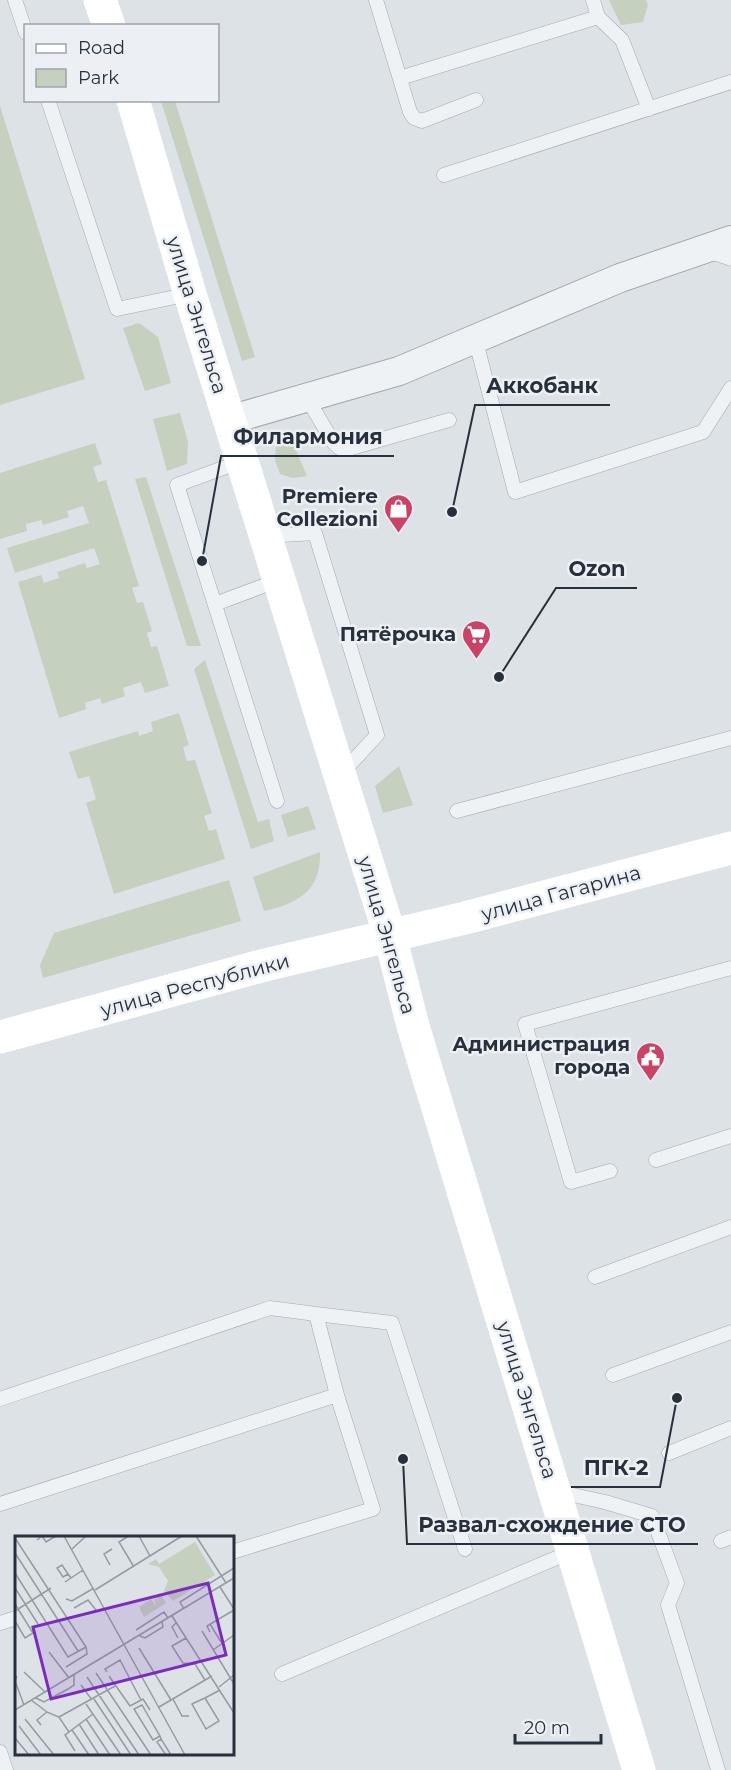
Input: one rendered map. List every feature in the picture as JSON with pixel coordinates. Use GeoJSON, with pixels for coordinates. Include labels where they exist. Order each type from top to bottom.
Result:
{"type":"FeatureCollection","features":[{"type":"Feature","properties":{"kind":"main road"},"geometry":{"type":"LineString","coordinates":[[100,0],[108,24]]}},
{"type":"Feature","properties":{"kind":"main road","name":"улица Энгельса"},"geometry":{"type":"LineString","coordinates":[[134,102],[190,294],[390,936],[413,1026],[639,1770]]}},
{"type":"Feature","properties":{"kind":"main road","name":"улица Гагарина"},"geometry":{"type":"LineString","coordinates":[[390,936],[731,848]]}},
{"type":"Feature","properties":{"kind":"main road","name":"улица Республики"},"geometry":{"type":"LineString","coordinates":[[0,1037],[265,966],[390,936]]}},
{"type":"Feature","properties":{"kind":"street"},"geometry":{"type":"LineString","coordinates":[[229,420],[399,371],[620,278],[731,240]]}},
{"type":"Feature","properties":{"kind":"lane"},"geometry":{"type":"LineString","coordinates":[[15,0],[24,27]]}},
{"type":"Feature","properties":{"kind":"lane"},"geometry":{"type":"LineString","coordinates":[[376,0],[410,112],[414,118],[422,121],[476,100]]}},
{"type":"Feature","properties":{"kind":"lane"},"geometry":{"type":"LineString","coordinates":[[593,0],[598,16],[622,40],[649,109]]}},
{"type":"Feature","properties":{"kind":"lane"},"geometry":{"type":"LineString","coordinates":[[400,78],[598,16]]}},
{"type":"Feature","properties":{"kind":"lane"},"geometry":{"type":"LineString","coordinates":[[444,175],[731,82]]}},
{"type":"Feature","properties":{"kind":"lane"},"geometry":{"type":"LineString","coordinates":[[49,102],[117,309],[190,294]]}},
{"type":"Feature","properties":{"kind":"lane"},"geometry":{"type":"LineString","coordinates":[[703,249],[731,259]]}},
{"type":"Feature","properties":{"kind":"lane"},"geometry":{"type":"LineString","coordinates":[[475,338],[515,492],[704,432],[731,388]]}},
{"type":"Feature","properties":{"kind":"lane"},"geometry":{"type":"LineString","coordinates":[[307,398],[333,442],[339,448],[348,449],[449,420]]}},
{"type":"Feature","properties":{"kind":"lane"},"geometry":{"type":"LineString","coordinates":[[242,460],[177,485],[277,801]]}},
{"type":"Feature","properties":{"kind":"lane"},"geometry":{"type":"LineString","coordinates":[[265,536],[315,533],[377,735],[339,775]]}},
{"type":"Feature","properties":{"kind":"lane"},"geometry":{"type":"LineString","coordinates":[[214,604],[279,580]]}},
{"type":"Feature","properties":{"kind":"lane"},"geometry":{"type":"LineString","coordinates":[[457,811],[731,738]]}},
{"type":"Feature","properties":{"kind":"lane"},"geometry":{"type":"LineString","coordinates":[[610,1172],[571,1182],[525,1024],[731,968]]}},
{"type":"Feature","properties":{"kind":"lane"},"geometry":{"type":"LineString","coordinates":[[656,1160],[731,1136]]}},
{"type":"Feature","properties":{"kind":"lane"},"geometry":{"type":"LineString","coordinates":[[595,1276],[731,1227]]}},
{"type":"Feature","properties":{"kind":"lane"},"geometry":{"type":"LineString","coordinates":[[0,1399],[270,1308],[392,1323],[465,1549]]}},
{"type":"Feature","properties":{"kind":"lane"},"geometry":{"type":"LineString","coordinates":[[234,1551],[373,1509],[337,1395],[316,1314]]}},
{"type":"Feature","properties":{"kind":"lane"},"geometry":{"type":"LineString","coordinates":[[613,1375],[731,1332]]}},
{"type":"Feature","properties":{"kind":"lane"},"geometry":{"type":"LineString","coordinates":[[0,1504],[337,1395]]}},
{"type":"Feature","properties":{"kind":"lane"},"geometry":{"type":"LineString","coordinates":[[669,1453],[731,1428]]}},
{"type":"Feature","properties":{"kind":"lane"},"geometry":{"type":"LineString","coordinates":[[555,1491],[605,1502],[652,1516],[677,1583],[668,1605],[718,1770]]}},
{"type":"Feature","properties":{"kind":"lane"},"geometry":{"type":"LineString","coordinates":[[282,1674],[573,1551]]}},
{"type":"Feature","properties":{"kind":"lane"},"geometry":{"type":"LineString","coordinates":[[0,1623],[15,1618]]}},
{"type":"Feature","properties":{"kind":"lane"},"geometry":{"type":"LineString","coordinates":[[0,1752],[6,1770]]}},
{"type":"Feature","properties":{"kind":"green space"},"geometry":{"type":"Polygon","coordinates":[[[609,0],[646,0],[648,5],[643,22],[621,25],[609,0]]]}},
{"type":"Feature","properties":{"kind":"green space"},"geometry":{"type":"Polygon","coordinates":[[[161,102],[175,102],[255,357],[242,361],[161,102]]]}},
{"type":"Feature","properties":{"kind":"green space"},"geometry":{"type":"Polygon","coordinates":[[[0,106],[85,379],[0,405],[0,106]]]}},
{"type":"Feature","properties":{"kind":"green space"},"geometry":{"type":"Polygon","coordinates":[[[139,323],[158,337],[171,383],[145,391],[123,328],[139,323]]]}},
{"type":"Feature","properties":{"kind":"green space"},"geometry":{"type":"Polygon","coordinates":[[[180,413],[188,442],[187,464],[167,471],[153,419],[180,413]]]}},
{"type":"Feature","properties":{"kind":"green space"},"geometry":{"type":"Polygon","coordinates":[[[289,434],[307,476],[293,478],[280,474],[275,460],[276,444],[289,434]]]}},
{"type":"Feature","properties":{"kind":"green space"},"geometry":{"type":"Polygon","coordinates":[[[95,443],[102,464],[93,467],[98,482],[106,480],[139,586],[132,588],[137,603],[143,602],[152,631],[147,633],[151,647],[157,646],[169,686],[145,693],[141,682],[123,688],[125,696],[102,704],[100,698],[85,703],[86,709],[59,718],[18,582],[41,575],[44,583],[59,578],[57,572],[85,563],[87,568],[100,564],[94,548],[15,573],[7,548],[89,523],[83,506],[67,511],[69,517],[43,525],[41,520],[26,524],[27,531],[0,539],[0,473],[95,443]]]}},
{"type":"Feature","properties":{"kind":"green space"},"geometry":{"type":"Polygon","coordinates":[[[146,477],[201,646],[187,646],[135,479],[146,477]]]}},
{"type":"Feature","properties":{"kind":"green space"},"geometry":{"type":"Polygon","coordinates":[[[205,660],[258,822],[269,819],[274,841],[251,849],[194,669],[205,660]]]}},
{"type":"Feature","properties":{"kind":"green space"},"geometry":{"type":"Polygon","coordinates":[[[179,713],[189,745],[183,747],[187,761],[195,760],[212,813],[204,816],[209,831],[216,829],[225,859],[114,894],[86,803],[96,799],[89,776],[78,779],[69,752],[138,731],[139,736],[153,731],[151,722],[179,713]]]}},
{"type":"Feature","properties":{"kind":"green space"},"geometry":{"type":"Polygon","coordinates":[[[399,766],[413,805],[383,813],[375,786],[399,766]]]}},
{"type":"Feature","properties":{"kind":"green space"},"geometry":{"type":"Polygon","coordinates":[[[308,806],[316,829],[288,837],[281,815],[308,806]]]}},
{"type":"Feature","properties":{"kind":"green space"},"geometry":{"type":"Polygon","coordinates":[[[320,852],[319,865],[312,886],[297,899],[264,911],[253,877],[320,852]]]}},
{"type":"Feature","properties":{"kind":"green space"},"geometry":{"type":"Polygon","coordinates":[[[229,880],[241,921],[43,978],[40,965],[54,933],[229,880]]]}},
{"type":"Feature","properties":{"kind":"place","name":"Аккобанк"},"geometry":{"type":"Point","coordinates":[452,512]}},
{"type":"Feature","properties":{"kind":"place","name":"Premiere Collezioni"},"geometry":{"type":"Point","coordinates":[399,534]}},
{"type":"Feature","properties":{"kind":"place","name":"Филармония"},"geometry":{"type":"Point","coordinates":[202,561]}},
{"type":"Feature","properties":{"kind":"place","name":"Пятёрочка"},"geometry":{"type":"Point","coordinates":[477,660]}},
{"type":"Feature","properties":{"kind":"place","name":"Ozon"},"geometry":{"type":"Point","coordinates":[499,677]}},
{"type":"Feature","properties":{"kind":"place","name":"Администрация города"},"geometry":{"type":"Point","coordinates":[651,1082]}},
{"type":"Feature","properties":{"kind":"place","name":"ПГК-2"},"geometry":{"type":"Point","coordinates":[677,1398]}},
{"type":"Feature","properties":{"kind":"place","name":"Развал-схождение СТО"},"geometry":{"type":"Point","coordinates":[403,1459]}}]}
